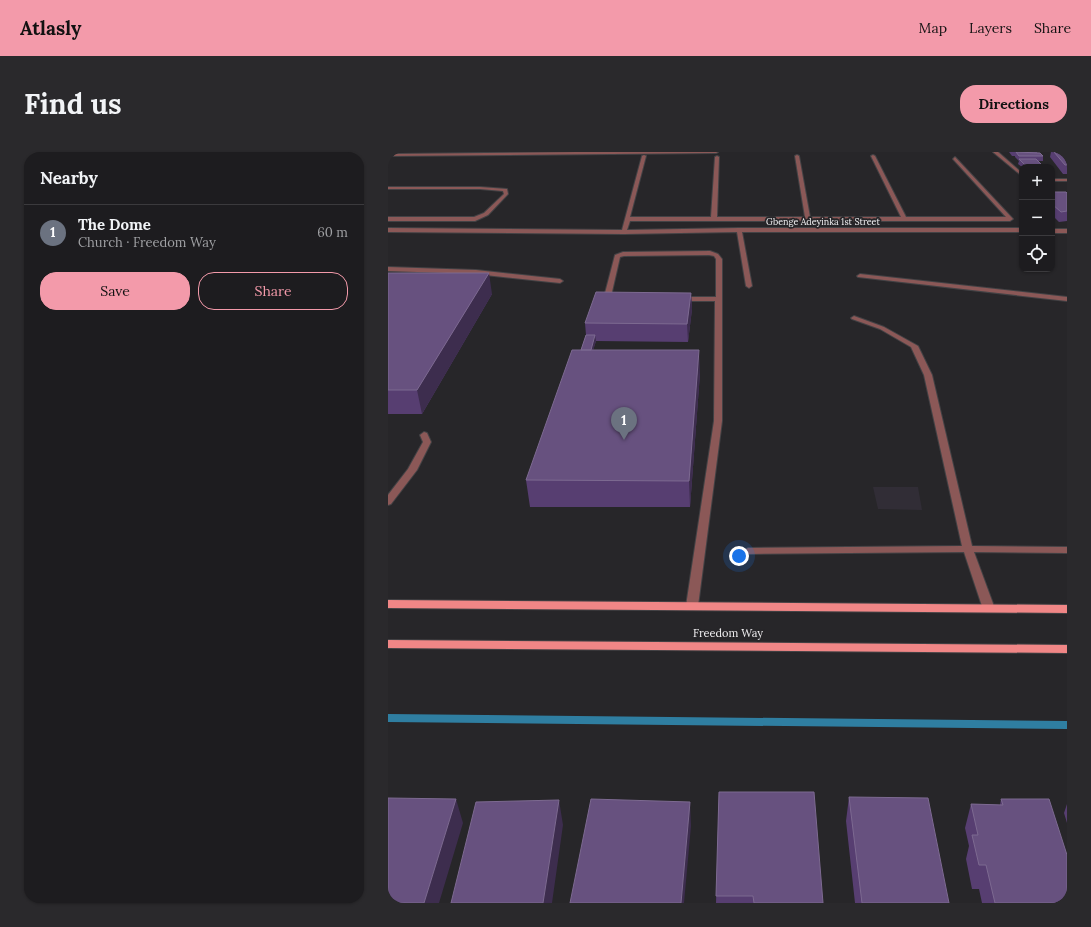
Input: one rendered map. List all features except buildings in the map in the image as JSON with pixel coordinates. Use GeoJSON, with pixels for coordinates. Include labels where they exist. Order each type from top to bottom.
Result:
{"type":"FeatureCollection","features":[{"type":"Feature","properties":{"kind":"main road"},"geometry":{"type":"LineString","coordinates":[[388,604],[1067,609]]}},
{"type":"Feature","properties":{"kind":"main road","name":"Freedom Way"},"geometry":{"type":"LineString","coordinates":[[388,644],[1067,649]]}},
{"type":"Feature","properties":{"kind":"street"},"geometry":{"type":"LineString","coordinates":[[995,152],[1019,172]]}},
{"type":"Feature","properties":{"kind":"street"},"geometry":{"type":"LineString","coordinates":[[388,155],[465,153],[716,155],[714,218]]}},
{"type":"Feature","properties":{"kind":"street"},"geometry":{"type":"LineString","coordinates":[[624,232],[629,219],[644,156]]}},
{"type":"Feature","properties":{"kind":"street"},"geometry":{"type":"LineString","coordinates":[[797,156],[808,218]]}},
{"type":"Feature","properties":{"kind":"street"},"geometry":{"type":"LineString","coordinates":[[872,156],[904,219]]}},
{"type":"Feature","properties":{"kind":"street"},"geometry":{"type":"LineString","coordinates":[[629,219],[1010,219],[955,158]]}},
{"type":"Feature","properties":{"kind":"street"},"geometry":{"type":"LineString","coordinates":[[1055,180],[1067,180]]}},
{"type":"Feature","properties":{"kind":"street"},"geometry":{"type":"LineString","coordinates":[[388,188],[500,189],[505,190],[506,194],[486,214],[474,219],[388,219]]}},
{"type":"Feature","properties":{"kind":"street","name":"Gbenge Adeyinka 1st Street"},"geometry":{"type":"LineString","coordinates":[[388,230],[624,232],[739,230],[1019,230]]}},
{"type":"Feature","properties":{"kind":"street"},"geometry":{"type":"LineString","coordinates":[[739,230],[749,286]]}},
{"type":"Feature","properties":{"kind":"street"},"geometry":{"type":"LineString","coordinates":[[1055,230],[1067,231]]}},
{"type":"Feature","properties":{"kind":"street"},"geometry":{"type":"LineString","coordinates":[[622,299],[607,297],[617,256],[623,254],[710,253],[716,255],[719,259],[718,421],[692,606]]}},
{"type":"Feature","properties":{"kind":"street"},"geometry":{"type":"LineString","coordinates":[[388,269],[476,272],[560,281]]}},
{"type":"Feature","properties":{"kind":"street"},"geometry":{"type":"LineString","coordinates":[[860,276],[1067,299]]}},
{"type":"Feature","properties":{"kind":"street"},"geometry":{"type":"LineString","coordinates":[[674,299],[718,299]]}},
{"type":"Feature","properties":{"kind":"street"},"geometry":{"type":"LineString","coordinates":[[854,318],[882,328],[914,346],[928,375],[968,548],[989,609]]}},
{"type":"Feature","properties":{"kind":"street"},"geometry":{"type":"LineString","coordinates":[[388,502],[412,470],[427,442],[424,435]]}},
{"type":"Feature","properties":{"kind":"street"},"geometry":{"type":"LineString","coordinates":[[748,551],[968,548],[1067,550]]}},
{"type":"Feature","properties":{"kind":"shaded area"},"geometry":{"type":"Polygon","coordinates":[[[873,487],[918,487],[922,510],[878,509],[873,487]]]}},
{"type":"Feature","properties":{"kind":"waterway"},"geometry":{"type":"LineString","coordinates":[[388,718],[1067,725]]}},
{"type":"Feature","properties":{"kind":"place","name":"The Dome"},"geometry":{"type":"Point","coordinates":[624,440]}}]}
